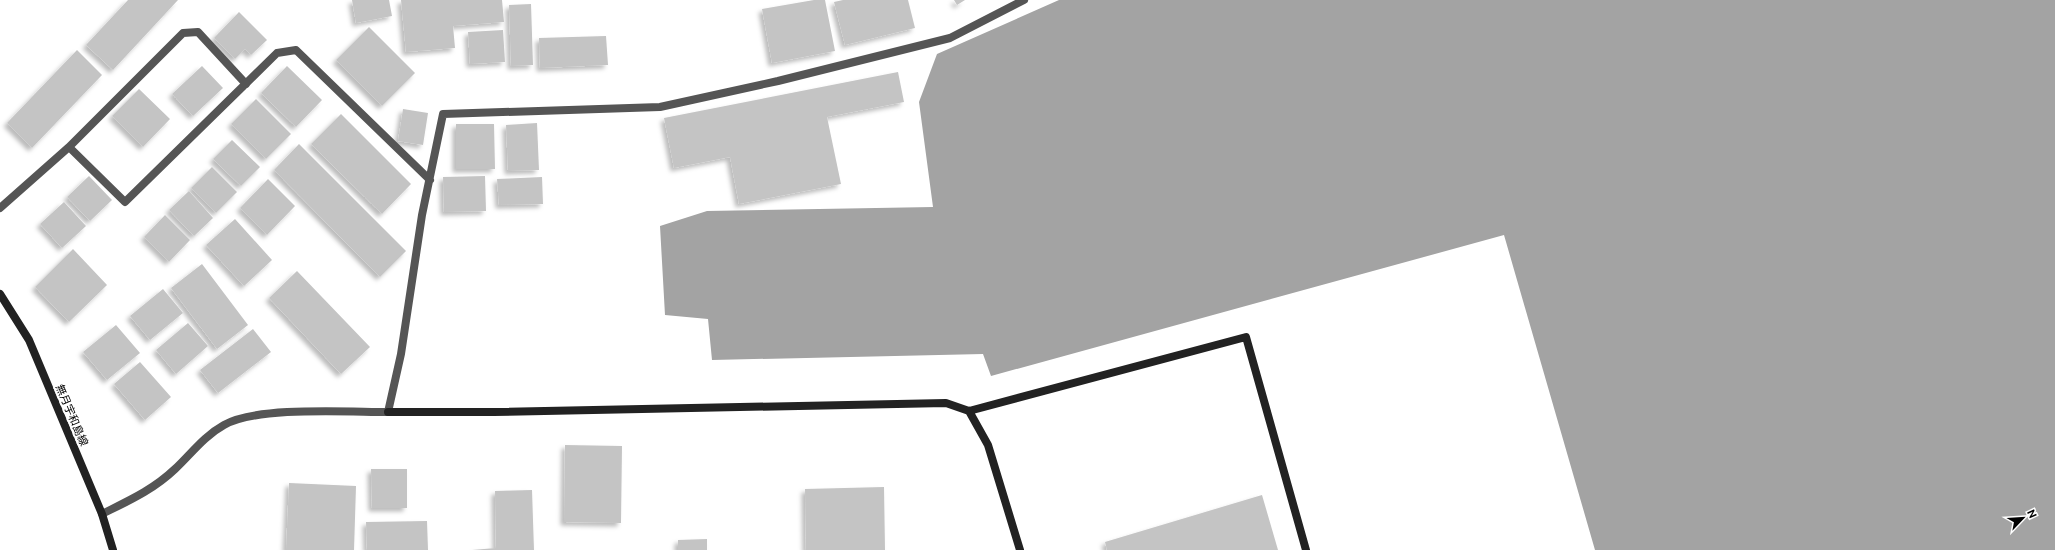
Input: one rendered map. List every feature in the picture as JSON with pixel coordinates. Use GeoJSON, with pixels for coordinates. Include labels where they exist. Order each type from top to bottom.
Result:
{"type":"FeatureCollection","features":[{"type":"Feature","properties":{"kind":"street"},"geometry":{"type":"LineString","coordinates":[[388,412],[401,354],[430,180],[443,114],[660,108],[778,81],[950,38],[1024,0]]}},
{"type":"Feature","properties":{"kind":"street"},"geometry":{"type":"LineString","coordinates":[[0,208],[69,147],[183,33],[198,32],[246,84]]}},
{"type":"Feature","properties":{"kind":"street"},"geometry":{"type":"LineString","coordinates":[[69,147],[125,202],[277,53],[296,50],[430,180]]}},
{"type":"Feature","properties":{"kind":"street","name":"無月宇和島線"},"geometry":{"type":"LineString","coordinates":[[0,294],[29,340],[102,514],[113,550]]}},
{"type":"Feature","properties":{"kind":"street"},"geometry":{"type":"LineString","coordinates":[[102,514],[143,494],[174,470],[201,442],[225,424],[264,414],[501,412],[946,403],[969,411],[1246,337],[1306,550]]}},
{"type":"Feature","properties":{"kind":"street"},"geometry":{"type":"LineString","coordinates":[[969,411],[988,445],[1020,550]]}},
{"type":"Feature","properties":{"kind":"shaded area"},"geometry":{"type":"Polygon","coordinates":[[[1059,0],[2055,0],[2055,550],[1595,550],[1504,235],[991,376],[983,354],[712,360],[708,319],[665,315],[660,226],[707,211],[933,207],[919,102],[937,54],[1059,0]]]}},
{"type":"Feature","properties":{"kind":"building"},"geometry":{"type":"Polygon","coordinates":[[[128,0],[178,0],[113,70],[86,45],[128,0]]]}},
{"type":"Feature","properties":{"kind":"building"},"geometry":{"type":"Polygon","coordinates":[[[352,0],[389,0],[392,16],[356,23],[352,0]]]}},
{"type":"Feature","properties":{"kind":"building"},"geometry":{"type":"Polygon","coordinates":[[[401,0],[502,0],[504,22],[453,26],[455,48],[406,52],[401,0]]]}},
{"type":"Feature","properties":{"kind":"building"},"geometry":{"type":"Polygon","coordinates":[[[814,0],[825,0],[835,51],[772,63],[762,9],[814,0]]]}},
{"type":"Feature","properties":{"kind":"building"},"geometry":{"type":"Polygon","coordinates":[[[843,0],[908,0],[915,28],[845,45],[834,2],[843,0]]]}},
{"type":"Feature","properties":{"kind":"building"},"geometry":{"type":"Polygon","coordinates":[[[954,0],[965,0],[957,5],[954,0]]]}},
{"type":"Feature","properties":{"kind":"building"},"geometry":{"type":"Polygon","coordinates":[[[531,4],[533,65],[511,66],[509,5],[531,4]]]}},
{"type":"Feature","properties":{"kind":"building"},"geometry":{"type":"Polygon","coordinates":[[[239,12],[267,40],[251,55],[245,49],[235,59],[214,38],[239,12]]]}},
{"type":"Feature","properties":{"kind":"building"},"geometry":{"type":"Polygon","coordinates":[[[369,27],[415,73],[382,106],[336,60],[369,27]]]}},
{"type":"Feature","properties":{"kind":"building"},"geometry":{"type":"Polygon","coordinates":[[[503,30],[505,62],[470,64],[468,32],[503,30]]]}},
{"type":"Feature","properties":{"kind":"building"},"geometry":{"type":"Polygon","coordinates":[[[606,36],[608,65],[540,68],[539,38],[606,36]]]}},
{"type":"Feature","properties":{"kind":"building"},"geometry":{"type":"Polygon","coordinates":[[[77,50],[102,75],[32,148],[7,123],[77,50]]]}},
{"type":"Feature","properties":{"kind":"building"},"geometry":{"type":"Polygon","coordinates":[[[202,66],[223,88],[193,116],[172,94],[202,66]]]}},
{"type":"Feature","properties":{"kind":"building"},"geometry":{"type":"Polygon","coordinates":[[[287,66],[322,100],[296,127],[261,93],[287,66]]]}},
{"type":"Feature","properties":{"kind":"building"},"geometry":{"type":"Polygon","coordinates":[[[898,72],[904,102],[827,117],[841,184],[739,204],[730,157],[674,168],[664,118],[898,72]]]}},
{"type":"Feature","properties":{"kind":"building"},"geometry":{"type":"Polygon","coordinates":[[[139,89],[170,119],[143,147],[112,116],[139,89]]]}},
{"type":"Feature","properties":{"kind":"building"},"geometry":{"type":"Polygon","coordinates":[[[256,99],[291,134],[266,159],[231,124],[256,99]]]}},
{"type":"Feature","properties":{"kind":"building"},"geometry":{"type":"Polygon","coordinates":[[[403,109],[428,113],[423,145],[398,141],[403,109]]]}},
{"type":"Feature","properties":{"kind":"building"},"geometry":{"type":"Polygon","coordinates":[[[341,114],[411,184],[382,214],[311,144],[341,114]]]}},
{"type":"Feature","properties":{"kind":"building"},"geometry":{"type":"Polygon","coordinates":[[[537,123],[539,170],[508,171],[506,125],[537,123]]]}},
{"type":"Feature","properties":{"kind":"building"},"geometry":{"type":"Polygon","coordinates":[[[456,124],[494,124],[495,169],[456,169],[456,124]]]}},
{"type":"Feature","properties":{"kind":"building"},"geometry":{"type":"Polygon","coordinates":[[[232,140],[260,167],[241,186],[213,159],[232,140]]]}},
{"type":"Feature","properties":{"kind":"building"},"geometry":{"type":"Polygon","coordinates":[[[299,144],[406,251],[380,277],[274,170],[299,144]]]}},
{"type":"Feature","properties":{"kind":"building"},"geometry":{"type":"Polygon","coordinates":[[[212,167],[237,192],[216,213],[191,188],[212,167]]]}},
{"type":"Feature","properties":{"kind":"building"},"geometry":{"type":"Polygon","coordinates":[[[89,176],[112,200],[90,221],[67,197],[89,176]]]}},
{"type":"Feature","properties":{"kind":"building"},"geometry":{"type":"Polygon","coordinates":[[[485,176],[486,211],[444,212],[443,177],[485,176]]]}},
{"type":"Feature","properties":{"kind":"building"},"geometry":{"type":"Polygon","coordinates":[[[542,177],[543,204],[499,205],[497,179],[542,177]]]}},
{"type":"Feature","properties":{"kind":"building"},"geometry":{"type":"Polygon","coordinates":[[[268,179],[295,206],[267,235],[240,208],[268,179]]]}},
{"type":"Feature","properties":{"kind":"building"},"geometry":{"type":"Polygon","coordinates":[[[189,191],[213,218],[194,236],[169,210],[189,191]]]}},
{"type":"Feature","properties":{"kind":"building"},"geometry":{"type":"Polygon","coordinates":[[[64,202],[86,226],[62,248],[40,224],[64,202]]]}},
{"type":"Feature","properties":{"kind":"building"},"geometry":{"type":"Polygon","coordinates":[[[165,215],[190,240],[169,262],[144,237],[165,215]]]}},
{"type":"Feature","properties":{"kind":"building"},"geometry":{"type":"Polygon","coordinates":[[[235,219],[272,260],[244,286],[206,245],[235,219]]]}},
{"type":"Feature","properties":{"kind":"building"},"geometry":{"type":"Polygon","coordinates":[[[73,249],[107,285],[69,322],[35,287],[73,249]]]}},
{"type":"Feature","properties":{"kind":"building"},"geometry":{"type":"Polygon","coordinates":[[[202,264],[248,325],[217,349],[171,288],[202,264]]]}},
{"type":"Feature","properties":{"kind":"building"},"geometry":{"type":"Polygon","coordinates":[[[297,271],[370,347],[341,374],[269,298],[297,271]]]}},
{"type":"Feature","properties":{"kind":"building"},"geometry":{"type":"Polygon","coordinates":[[[163,289],[183,313],[150,340],[130,316],[163,289]]]}},
{"type":"Feature","properties":{"kind":"building"},"geometry":{"type":"Polygon","coordinates":[[[188,323],[208,346],[176,374],[156,350],[188,323]]]}},
{"type":"Feature","properties":{"kind":"building"},"geometry":{"type":"Polygon","coordinates":[[[116,325],[140,353],[107,380],[83,352],[116,325]]]}},
{"type":"Feature","properties":{"kind":"building"},"geometry":{"type":"Polygon","coordinates":[[[253,329],[271,352],[218,393],[200,370],[253,329]]]}},
{"type":"Feature","properties":{"kind":"building"},"geometry":{"type":"Polygon","coordinates":[[[140,362],[171,397],[145,420],[114,384],[140,362]]]}},
{"type":"Feature","properties":{"kind":"building"},"geometry":{"type":"Polygon","coordinates":[[[565,445],[622,446],[621,523],[564,522],[565,445]]]}},
{"type":"Feature","properties":{"kind":"building"},"geometry":{"type":"Polygon","coordinates":[[[371,469],[407,469],[407,508],[372,508],[371,469]]]}},
{"type":"Feature","properties":{"kind":"building"},"geometry":{"type":"Polygon","coordinates":[[[289,483],[356,486],[354,550],[286,550],[289,483]]]}},
{"type":"Feature","properties":{"kind":"building"},"geometry":{"type":"Polygon","coordinates":[[[884,487],[885,550],[806,550],[805,489],[884,487]]]}},
{"type":"Feature","properties":{"kind":"building"},"geometry":{"type":"Polygon","coordinates":[[[532,490],[534,550],[472,550],[496,548],[495,491],[532,490]]]}},
{"type":"Feature","properties":{"kind":"building"},"geometry":{"type":"Polygon","coordinates":[[[1262,495],[1278,550],[1107,550],[1105,542],[1262,495]]]}},
{"type":"Feature","properties":{"kind":"building"},"geometry":{"type":"Polygon","coordinates":[[[427,521],[428,550],[367,550],[366,522],[427,521]]]}},
{"type":"Feature","properties":{"kind":"building"},"geometry":{"type":"Polygon","coordinates":[[[707,539],[707,550],[678,550],[678,540],[707,539]]]}}]}
